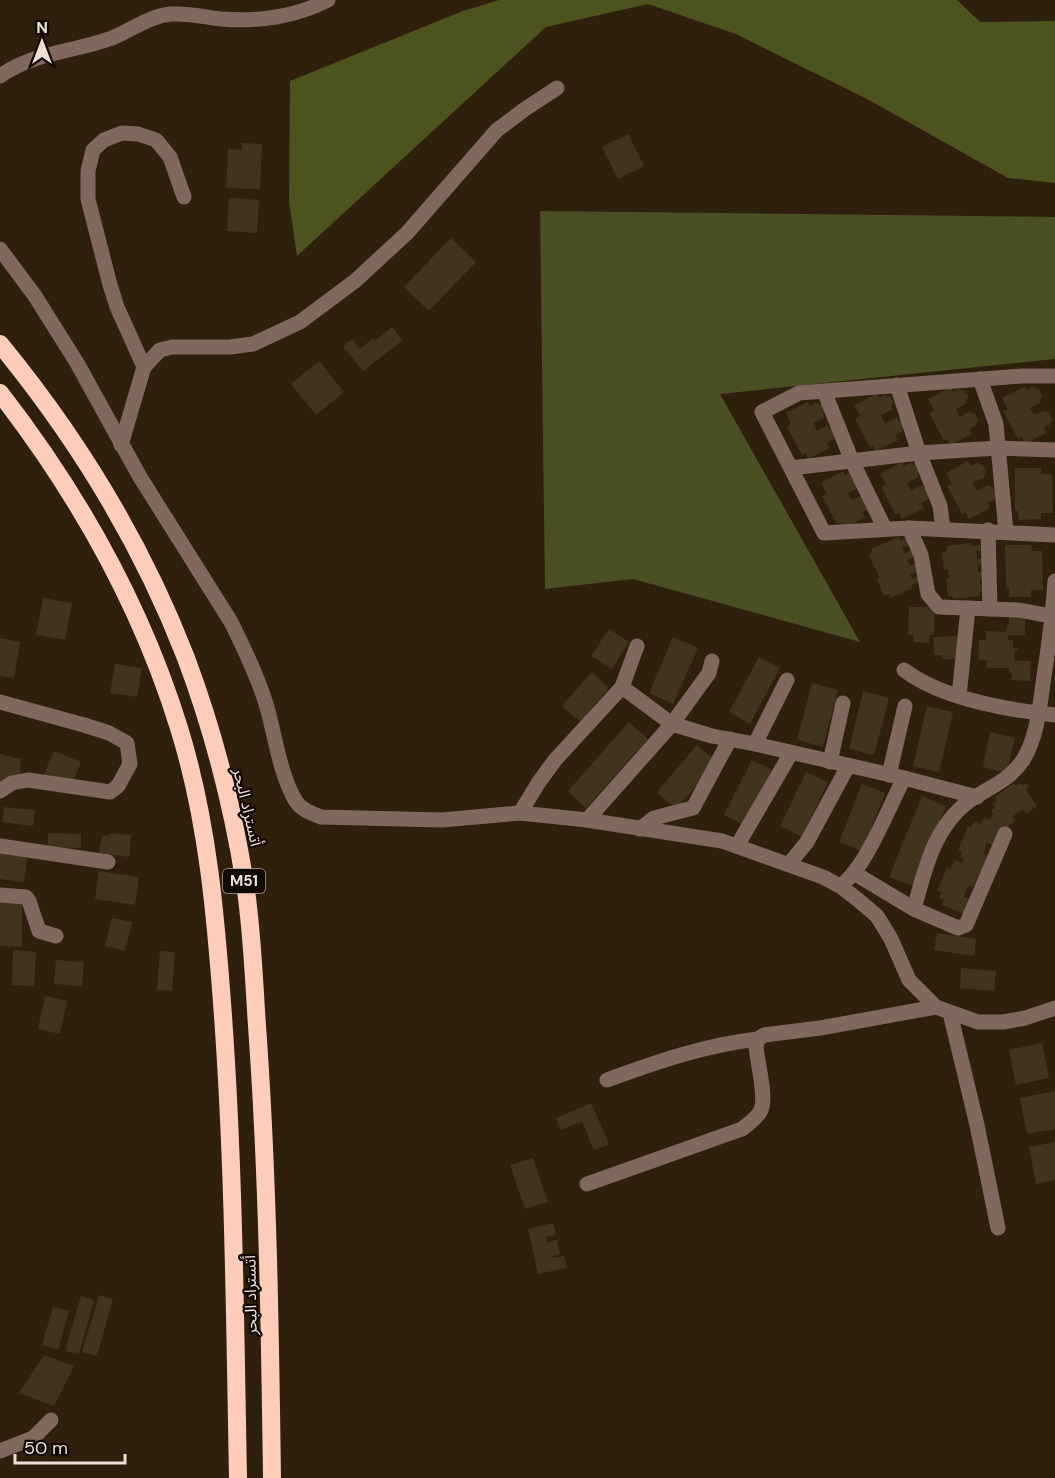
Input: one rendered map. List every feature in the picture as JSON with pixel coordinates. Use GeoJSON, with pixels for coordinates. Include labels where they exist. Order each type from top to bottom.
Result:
{"type":"FeatureCollection","features":[{"type":"Feature","properties":{"kind":"highway","name":"أتستراد البحر"},"geometry":{"type":"LineString","coordinates":[[0,344],[75,445],[115,510],[153,582],[186,658],[217,758],[235,834],[249,923],[269,1228],[272,1478]]}},
{"type":"Feature","properties":{"kind":"highway","name":"أتستراد البحر"},"geometry":{"type":"LineString","coordinates":[[0,393],[68,489],[112,563],[131,601],[180,729],[204,830],[218,937],[227,1069],[238,1478]]}},
{"type":"Feature","properties":{"kind":"street"},"geometry":{"type":"LineString","coordinates":[[0,76],[25,62],[111,38],[160,15],[189,15],[231,20],[264,19],[299,12],[328,0]]}},
{"type":"Feature","properties":{"kind":"street"},"geometry":{"type":"LineString","coordinates":[[121,445],[144,367],[160,350],[253,344],[300,322],[355,281],[407,232],[497,130],[557,88]]}},
{"type":"Feature","properties":{"kind":"street"},"geometry":{"type":"LineString","coordinates":[[144,367],[117,307],[88,199],[88,171],[93,150],[104,140],[122,133],[138,134],[156,140],[170,157],[184,197]]}},
{"type":"Feature","properties":{"kind":"street"},"geometry":{"type":"LineString","coordinates":[[0,249],[35,297],[76,363],[121,445],[239,637],[268,709],[281,765],[296,802],[306,811],[321,817],[442,820],[520,813],[587,820],[722,841],[789,864],[840,886],[877,916],[891,939],[909,980],[943,1010],[978,1022],[1003,1022],[1025,1018],[1055,1008]]}},
{"type":"Feature","properties":{"kind":"street"},"geometry":{"type":"LineString","coordinates":[[1055,376],[1022,376],[799,393],[762,412],[824,533],[909,528],[1055,535]]}},
{"type":"Feature","properties":{"kind":"street"},"geometry":{"type":"LineString","coordinates":[[980,379],[996,424],[1006,532]]}},
{"type":"Feature","properties":{"kind":"street"},"geometry":{"type":"LineString","coordinates":[[897,385],[919,453],[940,506],[943,529]]}},
{"type":"Feature","properties":{"kind":"street"},"geometry":{"type":"LineString","coordinates":[[824,391],[852,460],[885,529]]}},
{"type":"Feature","properties":{"kind":"street"},"geometry":{"type":"LineString","coordinates":[[791,468],[919,453],[998,448],[1055,450]]}},
{"type":"Feature","properties":{"kind":"street"},"geometry":{"type":"LineString","coordinates":[[909,528],[921,555],[928,594],[939,607],[1019,610],[1054,616]]}},
{"type":"Feature","properties":{"kind":"street"},"geometry":{"type":"LineString","coordinates":[[988,530],[990,609]]}},
{"type":"Feature","properties":{"kind":"street"},"geometry":{"type":"LineString","coordinates":[[914,909],[926,864],[938,836],[963,807],[1009,776],[1023,760],[1030,745],[1039,713],[1054,616],[1055,581]]}},
{"type":"Feature","properties":{"kind":"street"},"geometry":{"type":"LineString","coordinates":[[958,696],[968,608]]}},
{"type":"Feature","properties":{"kind":"street"},"geometry":{"type":"LineString","coordinates":[[520,813],[555,760],[622,687],[637,646]]}},
{"type":"Feature","properties":{"kind":"street"},"geometry":{"type":"LineString","coordinates":[[587,820],[672,724],[709,673],[712,661]]}},
{"type":"Feature","properties":{"kind":"street"},"geometry":{"type":"LineString","coordinates":[[904,670],[915,679],[958,696],[993,706],[1055,715]]}},
{"type":"Feature","properties":{"kind":"street"},"geometry":{"type":"LineString","coordinates":[[755,744],[787,680]]}},
{"type":"Feature","properties":{"kind":"street"},"geometry":{"type":"LineString","coordinates":[[622,687],[672,724],[977,797]]}},
{"type":"Feature","properties":{"kind":"street"},"geometry":{"type":"LineString","coordinates":[[0,702],[109,733],[127,743],[130,764],[118,786],[110,792],[28,780],[12,783],[0,791]]}},
{"type":"Feature","properties":{"kind":"street"},"geometry":{"type":"LineString","coordinates":[[830,762],[843,703]]}},
{"type":"Feature","properties":{"kind":"street"},"geometry":{"type":"LineString","coordinates":[[840,886],[854,873],[897,777],[905,706]]}},
{"type":"Feature","properties":{"kind":"street"},"geometry":{"type":"LineString","coordinates":[[640,829],[654,818],[693,808],[730,739]]}},
{"type":"Feature","properties":{"kind":"street"},"geometry":{"type":"LineString","coordinates":[[737,846],[791,753]]}},
{"type":"Feature","properties":{"kind":"street"},"geometry":{"type":"LineString","coordinates":[[789,864],[807,842],[848,766]]}},
{"type":"Feature","properties":{"kind":"street"},"geometry":{"type":"LineString","coordinates":[[854,873],[914,909],[946,925],[958,928],[966,925],[1005,834]]}},
{"type":"Feature","properties":{"kind":"street"},"geometry":{"type":"LineString","coordinates":[[0,846],[108,862]]}},
{"type":"Feature","properties":{"kind":"street"},"geometry":{"type":"LineString","coordinates":[[0,895],[26,897],[39,931],[49,936],[56,936]]}},
{"type":"Feature","properties":{"kind":"street"},"geometry":{"type":"LineString","coordinates":[[607,1080],[663,1059],[724,1043],[758,1039],[770,1033],[943,1010]]}},
{"type":"Feature","properties":{"kind":"street"},"geometry":{"type":"LineString","coordinates":[[943,1010],[977,1125],[998,1228]]}},
{"type":"Feature","properties":{"kind":"street"},"geometry":{"type":"LineString","coordinates":[[586,1184],[742,1129],[752,1122],[763,1104],[756,1046],[758,1039]]}},
{"type":"Feature","properties":{"kind":"street"},"geometry":{"type":"LineString","coordinates":[[0,1451],[33,1438],[51,1420]]}},
{"type":"Feature","properties":{"kind":"green space"},"geometry":{"type":"Polygon","coordinates":[[[499,0],[957,0],[980,22],[1055,21],[1055,183],[1008,178],[869,100],[736,34],[648,4],[546,27],[297,256],[289,202],[290,81],[463,11],[499,0]]]}},
{"type":"Feature","properties":{"kind":"green space"},"geometry":{"type":"Polygon","coordinates":[[[540,211],[1055,217],[1055,359],[720,394],[860,642],[633,579],[545,589],[540,211]]]}},
{"type":"Feature","properties":{"kind":"building"},"geometry":{"type":"Polygon","coordinates":[[[628,134],[644,166],[618,179],[602,147],[628,134]]]}},
{"type":"Feature","properties":{"kind":"building"},"geometry":{"type":"Polygon","coordinates":[[[242,143],[262,144],[260,189],[226,188],[228,149],[242,150],[242,143]]]}},
{"type":"Feature","properties":{"kind":"building"},"geometry":{"type":"Polygon","coordinates":[[[229,198],[259,200],[257,233],[227,231],[229,198]]]}},
{"type":"Feature","properties":{"kind":"building"},"geometry":{"type":"Polygon","coordinates":[[[451,238],[476,262],[429,311],[404,287],[451,238]]]}},
{"type":"Feature","properties":{"kind":"building"},"geometry":{"type":"Polygon","coordinates":[[[392,327],[403,340],[363,371],[343,346],[352,339],[360,349],[373,338],[375,341],[392,327]]]}},
{"type":"Feature","properties":{"kind":"building"},"geometry":{"type":"Polygon","coordinates":[[[319,361],[344,392],[316,415],[291,384],[319,361]]]}},
{"type":"Feature","properties":{"kind":"building"},"geometry":{"type":"Polygon","coordinates":[[[1025,386],[1027,390],[1034,386],[1036,390],[1038,388],[1043,397],[1040,399],[1041,402],[1030,408],[1034,415],[1045,410],[1053,420],[1044,428],[1046,433],[1025,444],[1021,437],[1018,439],[1003,411],[1008,409],[1002,398],[1025,386]]]}},
{"type":"Feature","properties":{"kind":"building"},"geometry":{"type":"Polygon","coordinates":[[[951,387],[953,392],[960,388],[964,390],[969,398],[966,400],[967,403],[956,409],[960,417],[971,411],[979,421],[970,429],[972,434],[951,445],[947,439],[944,440],[929,413],[934,410],[928,399],[951,387]]]}},
{"type":"Feature","properties":{"kind":"building"},"geometry":{"type":"Polygon","coordinates":[[[876,394],[879,398],[886,394],[887,397],[890,396],[894,404],[891,406],[893,409],[881,415],[885,423],[897,417],[905,428],[895,435],[898,440],[876,451],[873,445],[870,447],[855,419],[860,416],[854,405],[876,394]]]}},
{"type":"Feature","properties":{"kind":"building"},"geometry":{"type":"Polygon","coordinates":[[[808,402],[810,406],[817,402],[819,405],[822,404],[826,413],[823,414],[825,417],[813,423],[817,431],[828,425],[829,428],[832,427],[836,435],[827,443],[830,448],[808,459],[805,453],[802,455],[787,427],[791,424],[786,413],[808,402]]]}},
{"type":"Feature","properties":{"kind":"building"},"geometry":{"type":"Polygon","coordinates":[[[968,461],[971,466],[978,462],[982,464],[987,472],[984,474],[985,477],[973,483],[977,491],[989,485],[997,495],[988,503],[990,508],[969,519],[965,512],[962,514],[947,486],[952,484],[946,473],[968,461]]]}},
{"type":"Feature","properties":{"kind":"building"},"geometry":{"type":"Polygon","coordinates":[[[902,462],[904,466],[912,462],[913,465],[916,464],[920,473],[917,474],[919,477],[907,483],[911,491],[922,485],[926,487],[931,496],[921,503],[924,508],[902,519],[899,513],[896,515],[881,487],[886,484],[880,474],[902,462]]]}},
{"type":"Feature","properties":{"kind":"building"},"geometry":{"type":"Polygon","coordinates":[[[1015,468],[1041,468],[1041,474],[1052,474],[1053,513],[1041,513],[1041,519],[1019,520],[1018,511],[1015,511],[1015,468]]]}},
{"type":"Feature","properties":{"kind":"building"},"geometry":{"type":"Polygon","coordinates":[[[843,471],[845,475],[853,471],[860,487],[848,493],[852,500],[863,495],[870,509],[862,512],[865,517],[843,529],[840,522],[837,524],[822,496],[827,494],[821,483],[843,471]]]}},
{"type":"Feature","properties":{"kind":"building"},"geometry":{"type":"Polygon","coordinates":[[[899,537],[900,541],[907,538],[909,545],[902,547],[904,553],[911,550],[914,557],[907,560],[910,566],[916,563],[919,571],[910,574],[912,579],[919,576],[921,581],[912,585],[913,588],[890,598],[889,594],[884,596],[877,579],[880,578],[869,555],[872,553],[871,549],[899,537]]]}},
{"type":"Feature","properties":{"kind":"building"},"geometry":{"type":"Polygon","coordinates":[[[971,543],[972,546],[980,545],[981,551],[976,551],[977,559],[982,558],[983,564],[978,565],[978,572],[985,571],[986,579],[980,580],[980,584],[988,583],[989,591],[979,592],[980,596],[953,599],[953,596],[948,596],[946,579],[949,578],[948,569],[944,570],[942,552],[947,552],[946,546],[971,543]]]}},
{"type":"Feature","properties":{"kind":"building"},"geometry":{"type":"Polygon","coordinates":[[[1005,545],[1031,545],[1032,551],[1042,551],[1043,590],[1031,590],[1031,597],[1009,597],[1009,588],[1006,588],[1005,545]]]}},
{"type":"Feature","properties":{"kind":"building"},"geometry":{"type":"Polygon","coordinates":[[[43,598],[72,603],[65,640],[36,635],[43,598]]]}},
{"type":"Feature","properties":{"kind":"building"},"geometry":{"type":"Polygon","coordinates":[[[909,607],[935,607],[934,635],[930,635],[929,643],[914,642],[914,635],[908,635],[909,607]]]}},
{"type":"Feature","properties":{"kind":"building"},"geometry":{"type":"Polygon","coordinates":[[[1009,616],[1025,616],[1025,635],[1008,635],[1008,640],[1013,640],[1013,648],[1018,648],[1018,651],[1014,651],[1014,661],[1031,661],[1030,681],[1011,680],[1012,673],[1009,673],[1009,668],[987,668],[987,660],[978,660],[979,640],[986,640],[986,631],[1006,632],[1009,616]]]}},
{"type":"Feature","properties":{"kind":"building"},"geometry":{"type":"Polygon","coordinates":[[[609,629],[629,642],[612,669],[591,656],[609,629]]]}},
{"type":"Feature","properties":{"kind":"building"},"geometry":{"type":"Polygon","coordinates":[[[957,636],[958,659],[942,659],[942,655],[934,655],[934,637],[957,636]]]}},
{"type":"Feature","properties":{"kind":"building"},"geometry":{"type":"Polygon","coordinates":[[[673,637],[698,648],[673,704],[649,693],[673,637]]]}},
{"type":"Feature","properties":{"kind":"building"},"geometry":{"type":"Polygon","coordinates":[[[0,638],[20,642],[14,678],[0,676],[0,638]]]}},
{"type":"Feature","properties":{"kind":"building"},"geometry":{"type":"Polygon","coordinates":[[[759,657],[780,668],[750,724],[729,712],[759,657]]]}},
{"type":"Feature","properties":{"kind":"building"},"geometry":{"type":"Polygon","coordinates":[[[115,664],[142,668],[137,697],[110,693],[115,664]]]}},
{"type":"Feature","properties":{"kind":"building"},"geometry":{"type":"Polygon","coordinates":[[[592,672],[609,688],[587,713],[591,717],[584,725],[562,706],[592,672]]]}},
{"type":"Feature","properties":{"kind":"building"},"geometry":{"type":"Polygon","coordinates":[[[812,683],[838,690],[823,747],[797,740],[812,683]]]}},
{"type":"Feature","properties":{"kind":"building"},"geometry":{"type":"Polygon","coordinates":[[[863,691],[889,698],[874,755],[849,749],[863,691]]]}},
{"type":"Feature","properties":{"kind":"building"},"geometry":{"type":"Polygon","coordinates":[[[927,706],[953,712],[939,772],[913,766],[927,706]]]}},
{"type":"Feature","properties":{"kind":"building"},"geometry":{"type":"Polygon","coordinates":[[[629,722],[648,739],[586,808],[568,791],[629,722]]]}},
{"type":"Feature","properties":{"kind":"building"},"geometry":{"type":"Polygon","coordinates":[[[990,732],[1015,738],[1007,773],[983,767],[990,732]]]}},
{"type":"Feature","properties":{"kind":"building"},"geometry":{"type":"Polygon","coordinates":[[[697,745],[717,762],[676,809],[657,792],[697,745]]]}},
{"type":"Feature","properties":{"kind":"building"},"geometry":{"type":"Polygon","coordinates":[[[54,751],[81,762],[71,785],[44,774],[54,751]]]}},
{"type":"Feature","properties":{"kind":"building"},"geometry":{"type":"Polygon","coordinates":[[[0,754],[21,759],[20,774],[0,782],[0,754]]]}},
{"type":"Feature","properties":{"kind":"building"},"geometry":{"type":"Polygon","coordinates":[[[752,760],[772,770],[744,825],[724,815],[752,760]]]}},
{"type":"Feature","properties":{"kind":"building"},"geometry":{"type":"Polygon","coordinates":[[[806,772],[828,782],[802,837],[780,826],[806,772]]]}},
{"type":"Feature","properties":{"kind":"building"},"geometry":{"type":"Polygon","coordinates":[[[1014,783],[1016,786],[1020,783],[1022,786],[1026,783],[1029,787],[1026,790],[1037,806],[1026,814],[1023,809],[1012,817],[1015,821],[1001,832],[995,846],[987,843],[983,854],[989,856],[972,888],[968,886],[964,897],[970,899],[964,914],[942,905],[944,900],[939,898],[942,892],[937,891],[947,868],[950,869],[956,860],[962,863],[964,858],[960,857],[962,852],[958,850],[968,826],[971,828],[974,822],[981,824],[984,818],[990,820],[993,814],[991,810],[995,808],[992,804],[997,801],[995,797],[1014,783]]]}},
{"type":"Feature","properties":{"kind":"building"},"geometry":{"type":"Polygon","coordinates":[[[862,784],[885,793],[862,851],[839,842],[862,784]]]}},
{"type":"Feature","properties":{"kind":"building"},"geometry":{"type":"Polygon","coordinates":[[[922,796],[946,806],[913,886],[889,877],[922,796]]]}},
{"type":"Feature","properties":{"kind":"building"},"geometry":{"type":"Polygon","coordinates":[[[4,807],[35,810],[33,826],[2,822],[4,807]]]}},
{"type":"Feature","properties":{"kind":"building"},"geometry":{"type":"Polygon","coordinates":[[[48,833],[81,834],[81,848],[48,847],[48,833]]]}},
{"type":"Feature","properties":{"kind":"building"},"geometry":{"type":"Polygon","coordinates":[[[110,833],[131,835],[129,857],[99,853],[102,835],[109,836],[110,833]]]}},
{"type":"Feature","properties":{"kind":"building"},"geometry":{"type":"Polygon","coordinates":[[[0,850],[28,853],[24,882],[0,879],[0,850]]]}},
{"type":"Feature","properties":{"kind":"building"},"geometry":{"type":"Polygon","coordinates":[[[99,871],[139,877],[135,905],[95,899],[99,871]]]}},
{"type":"Feature","properties":{"kind":"building"},"geometry":{"type":"Polygon","coordinates":[[[0,901],[22,901],[22,947],[0,946],[0,901]]]}},
{"type":"Feature","properties":{"kind":"building"},"geometry":{"type":"Polygon","coordinates":[[[112,918],[132,922],[125,951],[105,946],[112,918]]]}},
{"type":"Feature","properties":{"kind":"building"},"geometry":{"type":"Polygon","coordinates":[[[937,933],[976,939],[974,956],[934,950],[937,933]]]}},
{"type":"Feature","properties":{"kind":"building"},"geometry":{"type":"Polygon","coordinates":[[[13,950],[36,952],[34,986],[12,985],[13,950]]]}},
{"type":"Feature","properties":{"kind":"building"},"geometry":{"type":"Polygon","coordinates":[[[160,951],[175,952],[172,991],[157,990],[160,951]]]}},
{"type":"Feature","properties":{"kind":"building"},"geometry":{"type":"Polygon","coordinates":[[[56,960],[84,962],[82,986],[54,984],[56,960]]]}},
{"type":"Feature","properties":{"kind":"building"},"geometry":{"type":"Polygon","coordinates":[[[961,968],[996,971],[994,991],[960,988],[961,968]]]}},
{"type":"Feature","properties":{"kind":"building"},"geometry":{"type":"Polygon","coordinates":[[[45,996],[67,1001],[60,1034],[38,1029],[45,996]]]}},
{"type":"Feature","properties":{"kind":"building"},"geometry":{"type":"Polygon","coordinates":[[[1042,1043],[1049,1078],[1016,1085],[1009,1050],[1042,1043]]]}},
{"type":"Feature","properties":{"kind":"building"},"geometry":{"type":"Polygon","coordinates":[[[1055,1091],[1055,1129],[1027,1134],[1020,1098],[1055,1091]]]}},
{"type":"Feature","properties":{"kind":"building"},"geometry":{"type":"Polygon","coordinates":[[[591,1103],[609,1144],[594,1150],[582,1121],[561,1130],[556,1118],[591,1103]]]}},
{"type":"Feature","properties":{"kind":"building"},"geometry":{"type":"Polygon","coordinates":[[[1055,1142],[1055,1180],[1036,1184],[1029,1147],[1055,1142]]]}},
{"type":"Feature","properties":{"kind":"building"},"geometry":{"type":"Polygon","coordinates":[[[533,1158],[548,1202],[525,1209],[510,1165],[533,1158]]]}},
{"type":"Feature","properties":{"kind":"building"},"geometry":{"type":"Polygon","coordinates":[[[553,1223],[556,1235],[546,1237],[547,1242],[557,1240],[560,1254],[552,1256],[553,1258],[564,1256],[567,1268],[538,1274],[528,1229],[553,1223]]]}},
{"type":"Feature","properties":{"kind":"building"},"geometry":{"type":"Polygon","coordinates":[[[99,1295],[113,1299],[97,1356],[82,1352],[99,1295]]]}},
{"type":"Feature","properties":{"kind":"building"},"geometry":{"type":"Polygon","coordinates":[[[81,1296],[94,1300],[79,1354],[65,1351],[81,1296]]]}},
{"type":"Feature","properties":{"kind":"building"},"geometry":{"type":"Polygon","coordinates":[[[53,1307],[69,1311],[58,1350],[42,1345],[53,1307]]]}},
{"type":"Feature","properties":{"kind":"building"},"geometry":{"type":"Polygon","coordinates":[[[44,1355],[74,1366],[54,1406],[19,1393],[44,1355]]]}}]}
